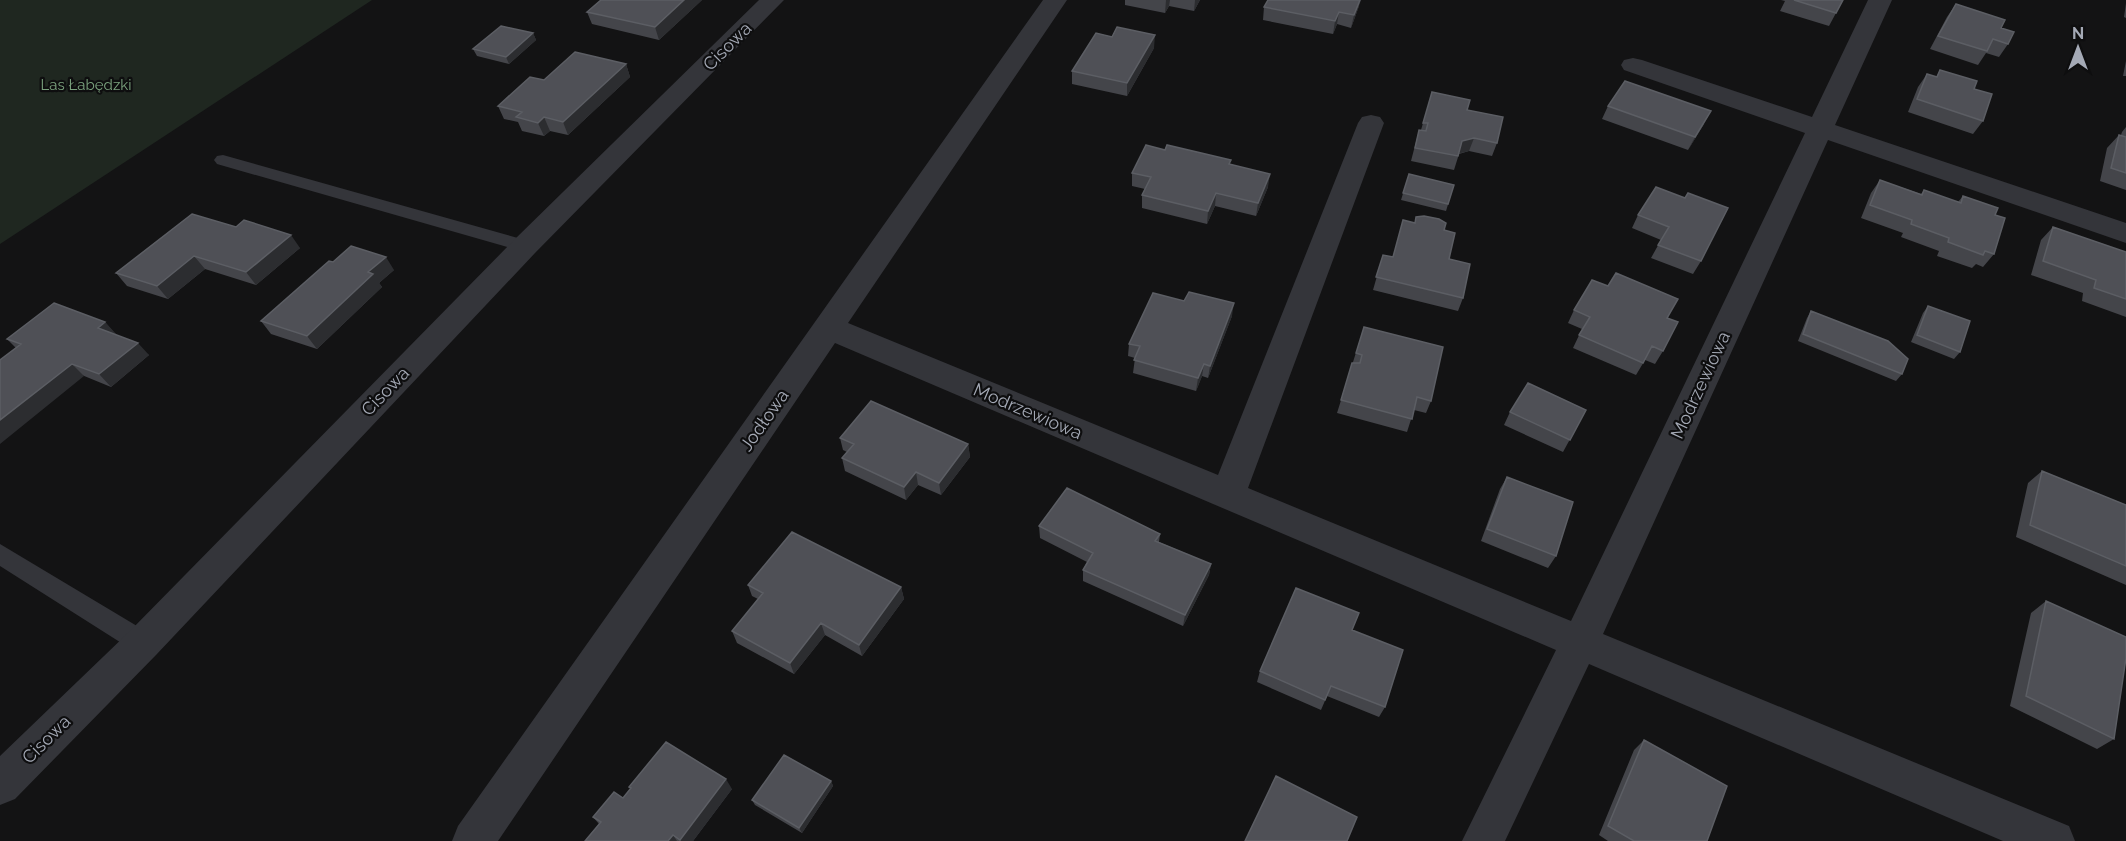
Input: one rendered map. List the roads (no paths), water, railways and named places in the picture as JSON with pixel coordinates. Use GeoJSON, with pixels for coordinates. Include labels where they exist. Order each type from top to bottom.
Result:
{"type":"FeatureCollection","features":[{"type":"Feature","properties":{"kind":"street","name":"Cisowa"},"geometry":{"type":"LineString","coordinates":[[0,785],[143,643],[525,246],[772,0]]}},
{"type":"Feature","properties":{"kind":"street","name":"Jodłowa"},"geometry":{"type":"LineString","coordinates":[[473,841],[1055,0]]}},
{"type":"Feature","properties":{"kind":"street","name":"Modrzewiowa"},"geometry":{"type":"LineString","coordinates":[[1483,841],[1580,642],[1880,0]]}},
{"type":"Feature","properties":{"kind":"street"},"geometry":{"type":"LineString","coordinates":[[1634,65],[2126,232]]}},
{"type":"Feature","properties":{"kind":"street"},"geometry":{"type":"LineString","coordinates":[[1228,495],[1371,123]]}},
{"type":"Feature","properties":{"kind":"street","name":"Modrzewiowa"},"geometry":{"type":"LineString","coordinates":[[828,327],[2054,841]]}},
{"type":"Feature","properties":{"kind":"lane"},"geometry":{"type":"LineString","coordinates":[[223,160],[525,246]]}},
{"type":"Feature","properties":{"kind":"lane"},"geometry":{"type":"LineString","coordinates":[[0,554],[143,643]]}},
{"type":"Feature","properties":{"kind":"park label","name":"Las Łabędzki"},"geometry":{"type":"Point","coordinates":[86,85]}}]}
